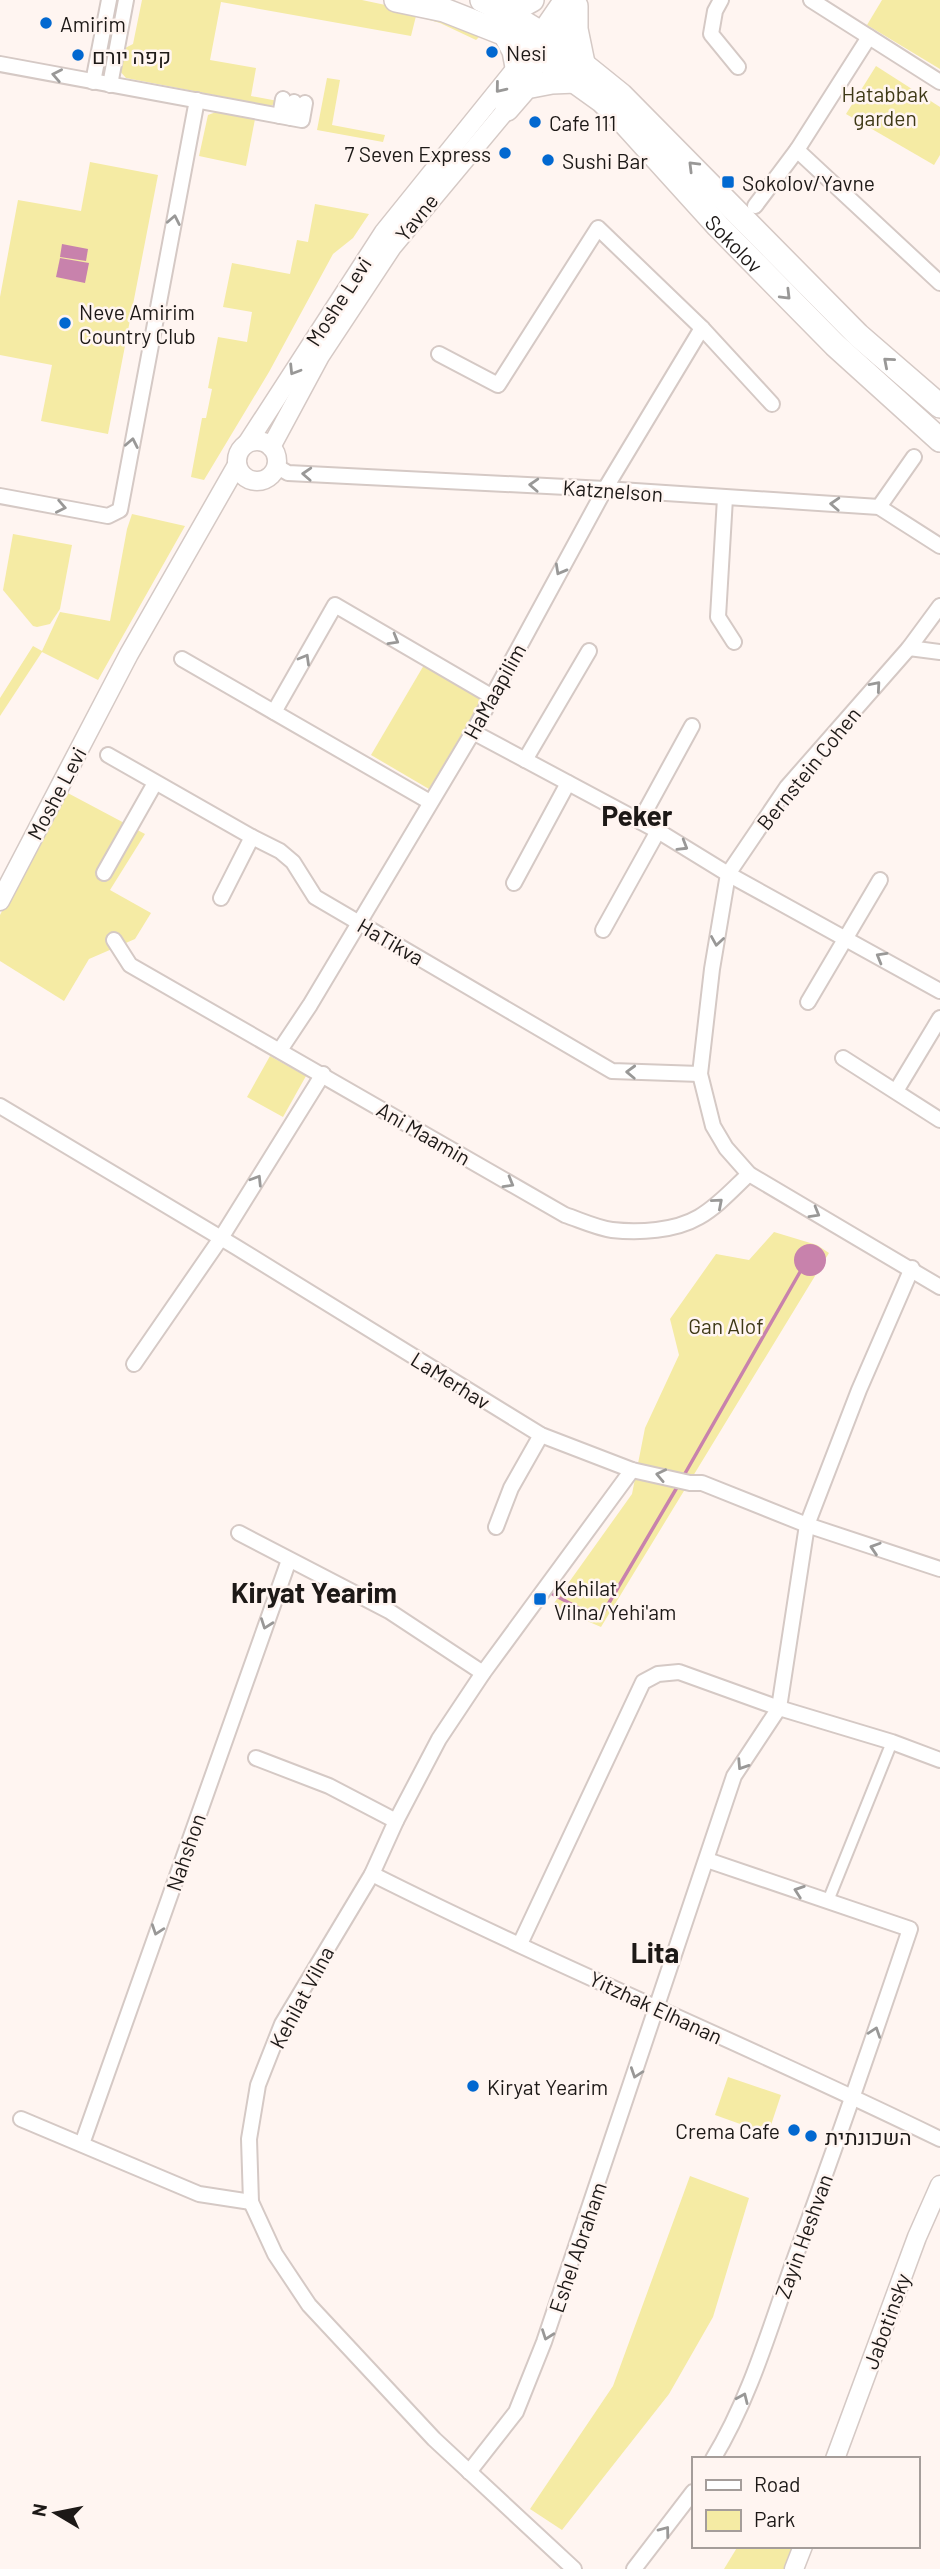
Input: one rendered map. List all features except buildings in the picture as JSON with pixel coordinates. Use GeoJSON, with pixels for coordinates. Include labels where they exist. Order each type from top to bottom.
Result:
{"type":"FeatureCollection","features":[{"type":"Feature","properties":{"kind":"main road"},"geometry":{"type":"LineString","coordinates":[[396,0],[506,24]]}},
{"type":"Feature","properties":{"kind":"main road"},"geometry":{"type":"LineString","coordinates":[[482,0],[506,24],[514,51],[536,50]]}},
{"type":"Feature","properties":{"kind":"main road"},"geometry":{"type":"LineString","coordinates":[[506,24],[532,0]]}},
{"type":"Feature","properties":{"kind":"main road"},"geometry":{"type":"LineString","coordinates":[[507,109],[526,87],[552,82],[579,72],[573,2]]}},
{"type":"Feature","properties":{"kind":"main road","name":"Sokolov"},"geometry":{"type":"LineString","coordinates":[[506,24],[536,50],[621,95],[858,335],[940,406]]}},
{"type":"Feature","properties":{"kind":"main road","name":"Sokolov"},"geometry":{"type":"LineString","coordinates":[[579,72],[718,226],[835,345],[940,440]]}},
{"type":"Feature","properties":{"kind":"street"},"geometry":{"type":"LineString","coordinates":[[93,82],[109,0]]}},
{"type":"Feature","properties":{"kind":"street"},"geometry":{"type":"LineString","coordinates":[[110,85],[126,0]]}},
{"type":"Feature","properties":{"kind":"street"},"geometry":{"type":"LineString","coordinates":[[721,0],[715,11],[711,34],[738,66]]}},
{"type":"Feature","properties":{"kind":"street"},"geometry":{"type":"LineString","coordinates":[[811,0],[940,82]]}},
{"type":"Feature","properties":{"kind":"street","name":"Yavne"},"geometry":{"type":"LineString","coordinates":[[271,447],[320,356],[392,247],[507,109],[536,50],[573,2]]}},
{"type":"Feature","properties":{"kind":"street"},"geometry":{"type":"LineString","coordinates":[[755,206],[797,150],[869,37]]}},
{"type":"Feature","properties":{"kind":"street","name":"Moshe Levi"},"geometry":{"type":"LineString","coordinates":[[248,442],[384,232],[536,50]]}},
{"type":"Feature","properties":{"kind":"street"},"geometry":{"type":"LineString","coordinates":[[0,64],[93,82],[197,100],[285,117],[302,120],[294,101],[285,117]]}},
{"type":"Feature","properties":{"kind":"street"},"geometry":{"type":"LineString","coordinates":[[0,496],[108,516],[120,510],[197,100]]}},
{"type":"Feature","properties":{"kind":"street"},"geometry":{"type":"LineString","coordinates":[[797,150],[939,280]]}},
{"type":"Feature","properties":{"kind":"street"},"geometry":{"type":"LineString","coordinates":[[439,354],[499,385],[598,228],[702,328],[772,404]]}},
{"type":"Feature","properties":{"kind":"street","name":"HaMaapilim"},"geometry":{"type":"LineString","coordinates":[[280,1050],[310,1005],[472,732],[605,489],[702,328]]}},
{"type":"Feature","properties":{"kind":"street"},"geometry":{"type":"LineString","coordinates":[[215,502],[268,477],[276,466],[276,459],[271,447],[260,441],[248,442],[239,452],[237,465],[244,476],[256,481]]}},
{"type":"Feature","properties":{"kind":"street"},"geometry":{"type":"LineString","coordinates":[[879,507],[914,457]]}},
{"type":"Feature","properties":{"kind":"street","name":"Moshe Levi"},"geometry":{"type":"LineString","coordinates":[[0,901],[129,654],[237,465]]}},
{"type":"Feature","properties":{"kind":"street","name":"Katznelson"},"geometry":{"type":"LineString","coordinates":[[276,466],[288,473],[605,489],[879,507],[940,546]]}},
{"type":"Feature","properties":{"kind":"street"},"geometry":{"type":"LineString","coordinates":[[725,498],[718,617],[734,642]]}},
{"type":"Feature","properties":{"kind":"street"},"geometry":{"type":"LineString","coordinates":[[274,712],[335,605],[491,696]]}},
{"type":"Feature","properties":{"kind":"street","name":"Bernstein Cohen"},"geometry":{"type":"LineString","coordinates":[[700,1074],[712,969],[728,874],[787,787],[909,649],[940,606]]}},
{"type":"Feature","properties":{"kind":"street"},"geometry":{"type":"LineString","coordinates":[[909,649],[940,652]]}},
{"type":"Feature","properties":{"kind":"street"},"geometry":{"type":"LineString","coordinates":[[525,760],[589,651]]}},
{"type":"Feature","properties":{"kind":"street"},"geometry":{"type":"LineString","coordinates":[[183,659],[430,802]]}},
{"type":"Feature","properties":{"kind":"street"},"geometry":{"type":"LineString","coordinates":[[640,821],[692,726]]}},
{"type":"Feature","properties":{"kind":"street"},"geometry":{"type":"LineString","coordinates":[[472,732],[640,821],[728,874],[940,991]]}},
{"type":"Feature","properties":{"kind":"street","name":"HaTikva"},"geometry":{"type":"LineString","coordinates":[[108,755],[280,851],[293,862],[314,897],[612,1071],[700,1074]]}},
{"type":"Feature","properties":{"kind":"street"},"geometry":{"type":"LineString","coordinates":[[104,873],[155,783]]}},
{"type":"Feature","properties":{"kind":"street"},"geometry":{"type":"LineString","coordinates":[[514,883],[568,783]]}},
{"type":"Feature","properties":{"kind":"street"},"geometry":{"type":"LineString","coordinates":[[603,930],[658,831]]}},
{"type":"Feature","properties":{"kind":"street"},"geometry":{"type":"LineString","coordinates":[[221,898],[252,837]]}},
{"type":"Feature","properties":{"kind":"street"},"geometry":{"type":"LineString","coordinates":[[808,1002],[880,880]]}},
{"type":"Feature","properties":{"kind":"street","name":"Ani Maamin"},"geometry":{"type":"LineString","coordinates":[[114,940],[130,965],[565,1215],[610,1230],[642,1231],[695,1219],[722,1200],[749,1174]]}},
{"type":"Feature","properties":{"kind":"street"},"geometry":{"type":"LineString","coordinates":[[896,1091],[940,1018]]}},
{"type":"Feature","properties":{"kind":"street"},"geometry":{"type":"LineString","coordinates":[[843,1058],[940,1120]]}},
{"type":"Feature","properties":{"kind":"street"},"geometry":{"type":"LineString","coordinates":[[134,1364],[221,1238],[323,1074]]}},
{"type":"Feature","properties":{"kind":"street"},"geometry":{"type":"LineString","coordinates":[[700,1074],[713,1126],[726,1148],[749,1174],[940,1287]]}},
{"type":"Feature","properties":{"kind":"street","name":"LaMerhav"},"geometry":{"type":"LineString","coordinates":[[0,1106],[541,1435],[632,1470],[690,1483],[702,1483],[807,1525],[940,1569]]}},
{"type":"Feature","properties":{"kind":"street"},"geometry":{"type":"LineString","coordinates":[[779,1708],[807,1525],[859,1390],[912,1268]]}},
{"type":"Feature","properties":{"kind":"street"},"geometry":{"type":"LineString","coordinates":[[496,1527],[511,1488],[541,1435]]}},
{"type":"Feature","properties":{"kind":"street","name":"Kehilat Vilna"},"geometry":{"type":"LineString","coordinates":[[574,2569],[434,2439],[309,2305],[275,2254],[251,2202],[249,2139],[258,2085],[282,2024],[372,1874],[439,1739],[483,1673],[632,1470]]}},
{"type":"Feature","properties":{"kind":"street"},"geometry":{"type":"LineString","coordinates":[[239,1533],[389,1611],[483,1673]]}},
{"type":"Feature","properties":{"kind":"street","name":"Nahshon"},"geometry":{"type":"LineString","coordinates":[[82,2144],[289,1559]]}},
{"type":"Feature","properties":{"kind":"street"},"geometry":{"type":"LineString","coordinates":[[520,1944],[643,1682],[659,1674],[679,1672],[779,1708],[892,1742],[940,1760]]}},
{"type":"Feature","properties":{"kind":"street","name":"Eshel Abraham"},"geometry":{"type":"LineString","coordinates":[[469,2472],[516,2413],[544,2342],[734,1776],[779,1708]]}},
{"type":"Feature","properties":{"kind":"street"},"geometry":{"type":"LineString","coordinates":[[707,1860],[828,1901],[892,1742]]}},
{"type":"Feature","properties":{"kind":"street"},"geometry":{"type":"LineString","coordinates":[[256,1758],[328,1786],[396,1821]]}},
{"type":"Feature","properties":{"kind":"street","name":"Yitzhak Elhanan"},"geometry":{"type":"LineString","coordinates":[[372,1874],[461,1919],[854,2097],[940,2139]]}},
{"type":"Feature","properties":{"kind":"street","name":"Zayin Heshvan"},"geometry":{"type":"LineString","coordinates":[[714,2457],[725,2440],[750,2384],[854,2097],[910,1929],[828,1901]]}},
{"type":"Feature","properties":{"kind":"street"},"geometry":{"type":"LineString","coordinates":[[20,2119],[199,2194],[251,2202]]}},
{"type":"Feature","properties":{"kind":"street","name":"Jabotinsky"},"geometry":{"type":"LineString","coordinates":[[836,2457],[917,2237],[940,2185]]}},
{"type":"Feature","properties":{"kind":"street"},"geometry":{"type":"LineString","coordinates":[[634,2569],[692,2493]]}},
{"type":"Feature","properties":{"kind":"street"},"geometry":{"type":"LineString","coordinates":[[794,2569],[802,2548]]}},
{"type":"Feature","properties":{"kind":"green space"},"geometry":{"type":"Polygon","coordinates":[[[142,0],[362,0],[423,13],[479,37],[476,40],[440,23],[416,16],[411,36],[221,2],[210,60],[256,68],[251,96],[278,101],[271,106],[126,78],[118,69],[123,49],[133,44],[142,0]]]}},
{"type":"Feature","properties":{"kind":"green space"},"geometry":{"type":"Polygon","coordinates":[[[882,0],[940,0],[940,69],[867,25],[882,0]]]}},
{"type":"Feature","properties":{"kind":"green space","name":"Hatabbak garden"},"geometry":{"type":"Polygon","coordinates":[[[876,66],[940,107],[940,155],[934,165],[846,114],[876,66]]]}},
{"type":"Feature","properties":{"kind":"green space"},"geometry":{"type":"Polygon","coordinates":[[[327,78],[340,80],[332,125],[385,135],[383,142],[317,130],[327,78]]]}},
{"type":"Feature","properties":{"kind":"green space"},"geometry":{"type":"Polygon","coordinates":[[[216,112],[255,119],[246,166],[199,156],[208,115],[216,112]]]}},
{"type":"Feature","properties":{"kind":"green space","name":"Neve Amirim Country Club"},"geometry":{"type":"Polygon","coordinates":[[[90,162],[158,175],[108,434],[41,421],[52,365],[0,355],[0,297],[18,200],[81,211],[90,162]]]}},
{"type":"Feature","properties":{"kind":"green space"},"geometry":{"type":"Polygon","coordinates":[[[315,204],[369,214],[353,238],[333,254],[269,372],[204,480],[191,477],[202,418],[206,418],[212,389],[208,388],[218,337],[247,342],[252,312],[223,307],[232,263],[290,274],[297,240],[308,242],[315,204]]]}},
{"type":"Feature","properties":{"kind":"green space"},"geometry":{"type":"Polygon","coordinates":[[[132,514],[185,526],[98,680],[42,652],[0,716],[0,698],[33,646],[42,651],[60,612],[110,621],[132,514]]]}},
{"type":"Feature","properties":{"kind":"green space"},"geometry":{"type":"Polygon","coordinates":[[[13,534],[72,545],[60,609],[50,624],[33,626],[3,590],[13,534]]]}},
{"type":"Feature","properties":{"kind":"green space"},"geometry":{"type":"Polygon","coordinates":[[[424,665],[482,700],[429,789],[371,755],[424,665]]]}},
{"type":"Feature","properties":{"kind":"green space"},"geometry":{"type":"Polygon","coordinates":[[[64,791],[145,834],[110,890],[151,913],[135,939],[89,959],[64,1001],[0,961],[0,915],[64,791]]]}},
{"type":"Feature","properties":{"kind":"green space"},"geometry":{"type":"Polygon","coordinates":[[[270,1056],[306,1076],[283,1117],[247,1097],[270,1056]]]}},
{"type":"Feature","properties":{"kind":"green space","name":"Gan Alof"},"geometry":{"type":"Polygon","coordinates":[[[774,1232],[817,1245],[829,1253],[601,1627],[552,1606],[632,1494],[645,1428],[679,1355],[670,1319],[716,1254],[749,1260],[774,1232]]]}},
{"type":"Feature","properties":{"kind":"green space"},"geometry":{"type":"Polygon","coordinates":[[[728,2077],[781,2095],[768,2134],[715,2115],[728,2077]]]}},
{"type":"Feature","properties":{"kind":"green space"},"geometry":{"type":"Polygon","coordinates":[[[690,2176],[749,2198],[713,2317],[669,2394],[562,2530],[530,2509],[613,2386],[690,2176]]]}},
{"type":"Feature","properties":{"kind":"green space"},"geometry":{"type":"Polygon","coordinates":[[[737,2548],[797,2548],[789,2569],[724,2569],[737,2548]]]}},
{"type":"Feature","properties":{"kind":"shaded area"},"geometry":{"type":"Polygon","coordinates":[[[62,244],[88,249],[86,261],[60,257],[62,244]]]}},
{"type":"Feature","properties":{"kind":"shaded area"},"geometry":{"type":"Polygon","coordinates":[[[60,258],[89,263],[85,283],[56,277],[60,258]]]}},
{"type":"Feature","properties":{"kind":"shaded area"},"geometry":{"type":"Polygon","coordinates":[[[810,1244],[821,1249],[826,1260],[821,1271],[810,1276],[799,1271],[794,1260],[799,1249],[810,1244]]]}},
{"type":"Feature","properties":{"kind":"waterway"},"geometry":{"type":"LineString","coordinates":[[683,1477],[800,1272]]}},
{"type":"Feature","properties":{"kind":"waterway"},"geometry":{"type":"LineString","coordinates":[[549,1592],[584,1611],[603,1613],[679,1484]]}},
{"type":"Feature","properties":{"kind":"place","name":"Amirim"},"geometry":{"type":"Point","coordinates":[46,23]}},
{"type":"Feature","properties":{"kind":"place","name":"Nesi"},"geometry":{"type":"Point","coordinates":[492,52]}},
{"type":"Feature","properties":{"kind":"place","name":"קפה יורם"},"geometry":{"type":"Point","coordinates":[78,55]}},
{"type":"Feature","properties":{"kind":"place","name":"Cafe 111"},"geometry":{"type":"Point","coordinates":[535,122]}},
{"type":"Feature","properties":{"kind":"place","name":"7 Seven Express"},"geometry":{"type":"Point","coordinates":[505,153]}},
{"type":"Feature","properties":{"kind":"place","name":"Sushi Bar"},"geometry":{"type":"Point","coordinates":[548,160]}},
{"type":"Feature","properties":{"kind":"place","name":"Sokolov/Yavne"},"geometry":{"type":"Point","coordinates":[728,182]}},
{"type":"Feature","properties":{"kind":"place","name":"Neve Amirim Country Club"},"geometry":{"type":"Point","coordinates":[65,323]}},
{"type":"Feature","properties":{"kind":"place","name":"Kehilat Vilna/Yehi'am"},"geometry":{"type":"Point","coordinates":[540,1599]}},
{"type":"Feature","properties":{"kind":"place","name":"Kiryat Yearim"},"geometry":{"type":"Point","coordinates":[473,2086]}},
{"type":"Feature","properties":{"kind":"place","name":"Crema Cafe"},"geometry":{"type":"Point","coordinates":[794,2130]}},
{"type":"Feature","properties":{"kind":"place","name":"השכונתית"},"geometry":{"type":"Point","coordinates":[811,2136]}},
{"type":"Feature","properties":{"kind":"district","name":"Peker"},"geometry":{"type":"Point","coordinates":[637,815]}},
{"type":"Feature","properties":{"kind":"district","name":"Kiryat Yearim"},"geometry":{"type":"Point","coordinates":[314,1592]}},
{"type":"Feature","properties":{"kind":"district","name":"Lita"},"geometry":{"type":"Point","coordinates":[655,1952]}}]}
